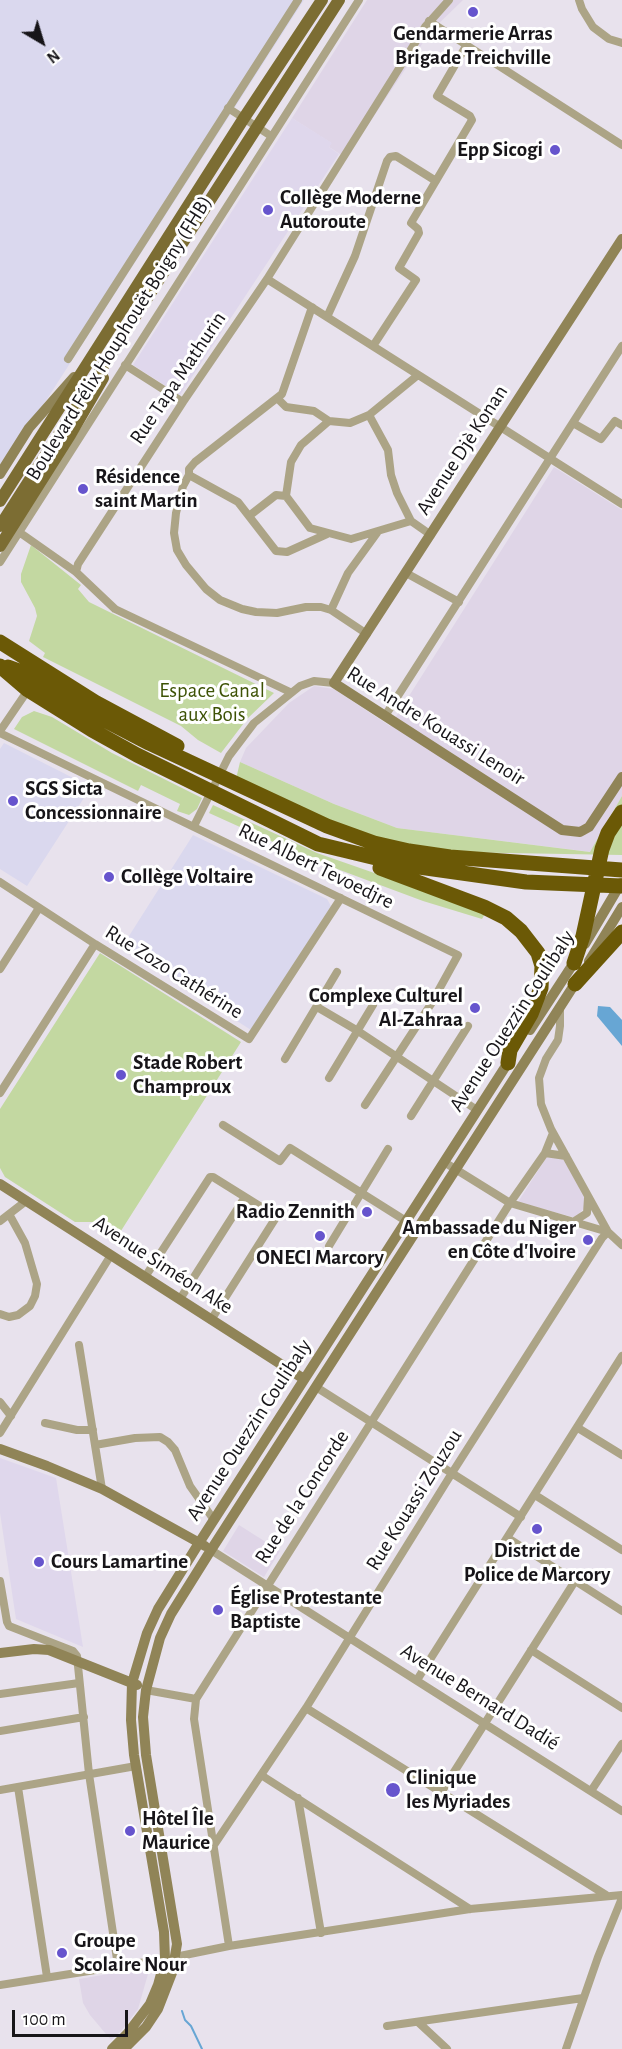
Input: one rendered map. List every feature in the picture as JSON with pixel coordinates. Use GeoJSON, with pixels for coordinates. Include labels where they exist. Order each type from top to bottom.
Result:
{"type":"FeatureCollection","features":[{"type":"Feature","properties":{"kind":"highway"},"geometry":{"type":"LineString","coordinates":[[0,642],[95,702],[172,743],[213,771]]}},
{"type":"Feature","properties":{"kind":"highway"},"geometry":{"type":"LineString","coordinates":[[0,666],[30,675],[101,718],[149,743],[213,771],[278,804],[327,826],[383,845],[450,857],[622,870]]}},
{"type":"Feature","properties":{"kind":"highway"},"geometry":{"type":"LineString","coordinates":[[0,666],[28,690],[92,730],[226,800],[344,856],[425,884],[506,918],[526,936],[538,953],[542,966],[541,988],[531,1014],[510,1050],[508,1063]]}},
{"type":"Feature","properties":{"kind":"highway"},"geometry":{"type":"LineString","coordinates":[[574,963],[583,936],[602,849],[608,832],[622,812]]}},
{"type":"Feature","properties":{"kind":"highway"},"geometry":{"type":"LineString","coordinates":[[318,844],[405,865],[526,882],[577,882],[622,886]]}},
{"type":"Feature","properties":{"kind":"highway"},"geometry":{"type":"LineString","coordinates":[[575,984],[622,933]]}},
{"type":"Feature","properties":{"kind":"main road","name":"Boulevard Félix Houphouët Boigny (FHB)"},"geometry":{"type":"LineString","coordinates":[[93,354],[322,0]]}},
{"type":"Feature","properties":{"kind":"main road","name":"Boulevard Félix Houphouët Boigny (FHB)"},"geometry":{"type":"LineString","coordinates":[[0,526],[339,0]]}},
{"type":"Feature","properties":{"kind":"main road","name":"Boulevard Félix Houphouët Boigny (FHB)"},"geometry":{"type":"LineString","coordinates":[[0,546],[82,415],[152,290]]}},
{"type":"Feature","properties":{"kind":"main road"},"geometry":{"type":"LineString","coordinates":[[0,501],[93,354]]}},
{"type":"Feature","properties":{"kind":"street","name":"Boulevard Félix Houphouët Boigny (FHB)"},"geometry":{"type":"LineString","coordinates":[[68,359],[298,0]]}},
{"type":"Feature","properties":{"kind":"street","name":"Boulevard Félix Houphouët Boigny (FHB)"},"geometry":{"type":"LineString","coordinates":[[0,562],[359,0]]}},
{"type":"Feature","properties":{"kind":"street","name":"Rue Tapa Mathurin"},"geometry":{"type":"LineString","coordinates":[[76,572],[78,564],[183,402],[267,279],[429,21],[449,0]]}},
{"type":"Feature","properties":{"kind":"street"},"geometry":{"type":"LineString","coordinates":[[579,0],[593,27],[609,39],[622,43]]}},
{"type":"Feature","properties":{"kind":"street"},"geometry":{"type":"LineString","coordinates":[[429,21],[622,145]]}},
{"type":"Feature","properties":{"kind":"street"},"geometry":{"type":"LineString","coordinates":[[373,346],[416,280],[400,267],[419,233],[418,229],[411,224],[472,120],[470,116],[437,96],[466,46]]}},
{"type":"Feature","properties":{"kind":"street"},"geometry":{"type":"LineString","coordinates":[[228,108],[271,136]]}},
{"type":"Feature","properties":{"kind":"street"},"geometry":{"type":"LineString","coordinates":[[327,317],[354,256],[390,157],[396,156],[435,181]]}},
{"type":"Feature","properties":{"kind":"street","name":"Avenue Djè Konan"},"geometry":{"type":"LineString","coordinates":[[334,683],[622,239]]}},
{"type":"Feature","properties":{"kind":"street"},"geometry":{"type":"LineString","coordinates":[[267,279],[622,504]]}},
{"type":"Feature","properties":{"kind":"street"},"geometry":{"type":"LineString","coordinates":[[312,307],[297,347],[286,387],[278,399],[189,469],[189,475],[183,486],[174,533],[177,550],[186,565],[206,589],[220,600],[256,612],[277,613],[306,607],[321,607],[331,610],[367,634]]}},
{"type":"Feature","properties":{"kind":"street"},"geometry":{"type":"LineString","coordinates":[[385,716],[550,458],[619,357],[622,346]]}},
{"type":"Feature","properties":{"kind":"street","name":"Boulevard Félix Houphouët Boigny (FHB)"},"geometry":{"type":"LineString","coordinates":[[0,474],[29,428],[93,354]]}},
{"type":"Feature","properties":{"kind":"street"},"geometry":{"type":"LineString","coordinates":[[125,365],[183,402]]}},
{"type":"Feature","properties":{"kind":"street"},"geometry":{"type":"LineString","coordinates":[[278,399],[286,407],[314,411],[329,421],[350,423],[369,415],[418,375]]}},
{"type":"Feature","properties":{"kind":"street"},"geometry":{"type":"LineString","coordinates":[[369,415],[388,450],[393,485],[411,521],[431,535]]}},
{"type":"Feature","properties":{"kind":"street"},"geometry":{"type":"LineString","coordinates":[[329,421],[301,445],[291,462],[286,496],[310,528],[351,539],[411,521]]}},
{"type":"Feature","properties":{"kind":"street"},"geometry":{"type":"LineString","coordinates":[[573,423],[601,439],[615,421],[622,425]]}},
{"type":"Feature","properties":{"kind":"street"},"geometry":{"type":"LineString","coordinates":[[189,475],[238,502],[272,548],[281,553],[308,544],[327,534]]}},
{"type":"Feature","properties":{"kind":"street"},"geometry":{"type":"LineString","coordinates":[[249,516],[276,495],[286,496]]}},
{"type":"Feature","properties":{"kind":"street"},"geometry":{"type":"LineString","coordinates":[[19,532],[76,572],[115,609],[290,692]]}},
{"type":"Feature","properties":{"kind":"street"},"geometry":{"type":"LineString","coordinates":[[331,610],[348,573],[377,533]]}},
{"type":"Feature","properties":{"kind":"street"},"geometry":{"type":"LineString","coordinates":[[406,573],[459,602]]}},
{"type":"Feature","properties":{"kind":"street","name":"Rue Andre Kouassi Lenoir"},"geometry":{"type":"LineString","coordinates":[[194,826],[240,739],[254,723],[290,692],[314,681],[334,683],[562,830],[580,832],[588,827],[622,777]]}},
{"type":"Feature","properties":{"kind":"street"},"geometry":{"type":"LineString","coordinates":[[0,732],[28,690]]}},
{"type":"Feature","properties":{"kind":"street","name":"Rue Albert Tevoedjre"},"geometry":{"type":"LineString","coordinates":[[0,732],[458,955],[431,1004],[365,1105]]}},
{"type":"Feature","properties":{"kind":"street","name":"Avenue Ouezzin Coulibaly"},"geometry":{"type":"LineString","coordinates":[[112,2049],[150,2004],[170,1958],[136,1766],[131,1720],[132,1683],[147,1633],[158,1609],[214,1520],[574,963],[622,880]]}},
{"type":"Feature","properties":{"kind":"street","name":"Rue Zozo Cathérine"},"geometry":{"type":"LineString","coordinates":[[0,882],[94,944],[249,1039],[341,898]]}},
{"type":"Feature","properties":{"kind":"street","name":"Avenue Ouezzin Coulibaly"},"geometry":{"type":"LineString","coordinates":[[124,2049],[146,2026],[158,2009],[167,1989],[175,1930],[146,1755],[143,1717],[146,1690],[160,1638],[171,1614],[211,1550],[560,1010],[622,907]]}},
{"type":"Feature","properties":{"kind":"street"},"geometry":{"type":"LineString","coordinates":[[0,969],[39,908]]}},
{"type":"Feature","properties":{"kind":"street"},"geometry":{"type":"LineString","coordinates":[[0,1093],[94,944]]}},
{"type":"Feature","properties":{"kind":"street"},"geometry":{"type":"LineString","coordinates":[[285,1059],[337,972]]}},
{"type":"Feature","properties":{"kind":"street"},"geometry":{"type":"LineString","coordinates":[[329,1078],[373,1005]]}},
{"type":"Feature","properties":{"kind":"street"},"geometry":{"type":"LineString","coordinates":[[317,1007],[477,1110]]}},
{"type":"Feature","properties":{"kind":"street"},"geometry":{"type":"LineString","coordinates":[[560,1010],[558,1040],[546,1059],[539,1078],[541,1104],[553,1133],[588,1197],[609,1232],[622,1245]]}},
{"type":"Feature","properties":{"kind":"street"},"geometry":{"type":"LineString","coordinates":[[411,1116],[468,1026]]}},
{"type":"Feature","properties":{"kind":"street"},"geometry":{"type":"LineString","coordinates":[[223,1125],[280,1161],[290,1148],[406,1221]]}},
{"type":"Feature","properties":{"kind":"street","name":"Rue de la Concorde"},"geometry":{"type":"LineString","coordinates":[[196,1699],[510,1203],[545,1153],[553,1133]]}},
{"type":"Feature","properties":{"kind":"street"},"geometry":{"type":"LineString","coordinates":[[329,1246],[388,1149]]}},
{"type":"Feature","properties":{"kind":"street"},"geometry":{"type":"LineString","coordinates":[[545,1153],[566,1156]]}},
{"type":"Feature","properties":{"kind":"street"},"geometry":{"type":"LineString","coordinates":[[444,1162],[510,1203],[609,1232]]}},
{"type":"Feature","properties":{"kind":"street"},"geometry":{"type":"LineString","coordinates":[[146,1277],[210,1178],[213,1177],[274,1215],[275,1219],[211,1320]]}},
{"type":"Feature","properties":{"kind":"street","name":"Avenue Siméon Ake"},"geometry":{"type":"LineString","coordinates":[[0,1184],[304,1380]]}},
{"type":"Feature","properties":{"kind":"street"},"geometry":{"type":"LineString","coordinates":[[180,1299],[245,1197]]}},
{"type":"Feature","properties":{"kind":"street"},"geometry":{"type":"LineString","coordinates":[[573,1222],[587,1213],[588,1197]]}},
{"type":"Feature","properties":{"kind":"street"},"geometry":{"type":"LineString","coordinates":[[0,1221],[26,1201]]}},
{"type":"Feature","properties":{"kind":"street"},"geometry":{"type":"LineString","coordinates":[[0,1314],[9,1317],[18,1315],[30,1306],[37,1284],[25,1244],[9,1214]]}},
{"type":"Feature","properties":{"kind":"street","name":"Rue Kouassi Zouzou"},"geometry":{"type":"LineString","coordinates":[[212,1848],[306,1707],[602,1238],[609,1232]]}},
{"type":"Feature","properties":{"kind":"street"},"geometry":{"type":"LineString","coordinates":[[0,1433],[111,1255]]}},
{"type":"Feature","properties":{"kind":"street"},"geometry":{"type":"LineString","coordinates":[[79,1345],[102,1489]]}},
{"type":"Feature","properties":{"kind":"street"},"geometry":{"type":"LineString","coordinates":[[417,1680],[622,1356]]}},
{"type":"Feature","properties":{"kind":"street"},"geometry":{"type":"LineString","coordinates":[[316,1387],[521,1517]]}},
{"type":"Feature","properties":{"kind":"street"},"geometry":{"type":"LineString","coordinates":[[0,1402],[11,1416]]}},
{"type":"Feature","properties":{"kind":"street"},"geometry":{"type":"LineString","coordinates":[[45,1423],[77,1430],[93,1430]]}},
{"type":"Feature","properties":{"kind":"street"},"geometry":{"type":"LineString","coordinates":[[578,1428],[622,1455]]}},
{"type":"Feature","properties":{"kind":"street"},"geometry":{"type":"LineString","coordinates":[[95,1445],[135,1438],[160,1437],[168,1442],[175,1450],[189,1486],[214,1520]]}},
{"type":"Feature","properties":{"kind":"street","name":"Avenue Bernard Dadié"},"geometry":{"type":"LineString","coordinates":[[0,1449],[102,1489],[200,1543],[622,1811]]}},
{"type":"Feature","properties":{"kind":"street"},"geometry":{"type":"LineString","coordinates":[[535,1495],[622,1550]]}},
{"type":"Feature","properties":{"kind":"street"},"geometry":{"type":"LineString","coordinates":[[508,1538],[622,1611]]}},
{"type":"Feature","properties":{"kind":"street"},"geometry":{"type":"LineString","coordinates":[[442,1791],[575,1581]]}},
{"type":"Feature","properties":{"kind":"street"},"geometry":{"type":"LineString","coordinates":[[0,1586],[9,1626],[73,1651],[78,1661],[89,1774],[118,1966]]}},
{"type":"Feature","properties":{"kind":"street"},"geometry":{"type":"LineString","coordinates":[[0,1653],[42,1650],[78,1661],[146,1690],[196,1699],[194,1719],[212,1848],[229,1946]]}},
{"type":"Feature","properties":{"kind":"street"},"geometry":{"type":"LineString","coordinates":[[531,1650],[622,1708]]}},
{"type":"Feature","properties":{"kind":"street"},"geometry":{"type":"LineString","coordinates":[[0,1694],[79,1683]]}},
{"type":"Feature","properties":{"kind":"street"},"geometry":{"type":"LineString","coordinates":[[306,1707],[606,1895]]}},
{"type":"Feature","properties":{"kind":"street"},"geometry":{"type":"LineString","coordinates":[[0,1731],[84,1717]]}},
{"type":"Feature","properties":{"kind":"street"},"geometry":{"type":"LineString","coordinates":[[591,1791],[622,1744]]}},
{"type":"Feature","properties":{"kind":"street"},"geometry":{"type":"LineString","coordinates":[[0,1790],[136,1766]]}},
{"type":"Feature","properties":{"kind":"street"},"geometry":{"type":"LineString","coordinates":[[261,1775],[470,1909]]}},
{"type":"Feature","properties":{"kind":"street"},"geometry":{"type":"LineString","coordinates":[[18,1787],[46,1977]]}},
{"type":"Feature","properties":{"kind":"street"},"geometry":{"type":"LineString","coordinates":[[298,1798],[321,1933]]}},
{"type":"Feature","properties":{"kind":"street"},"geometry":{"type":"LineString","coordinates":[[0,1985],[170,1958],[229,1946],[470,1909],[606,1895],[622,1897],[566,2049]]}},
{"type":"Feature","properties":{"kind":"street"},"geometry":{"type":"LineString","coordinates":[[387,2026],[583,1998]]}},
{"type":"Feature","properties":{"kind":"street"},"geometry":{"type":"LineString","coordinates":[[418,2022],[447,2049]]}},
{"type":"Feature","properties":{"kind":"shaded area"},"geometry":{"type":"Polygon","coordinates":[[[0,0],[304,0],[0,472],[0,0]]]}},
{"type":"Feature","properties":{"kind":"shaded area"},"geometry":{"type":"Polygon","coordinates":[[[367,0],[463,0],[430,32],[346,158],[329,147],[331,143],[292,118],[367,0]]]}},
{"type":"Feature","properties":{"kind":"shaded area","name":"Collège Moderne Autoroute"},"geometry":{"type":"Polygon","coordinates":[[[292,118],[332,143],[329,147],[339,154],[180,395],[133,365],[292,118]]]}},
{"type":"Feature","properties":{"kind":"shaded area"},"geometry":{"type":"Polygon","coordinates":[[[554,467],[622,510],[622,796],[591,852],[397,828],[334,804],[240,762],[246,748],[289,703],[314,686],[334,689],[390,726],[554,467]]]}},
{"type":"Feature","properties":{"kind":"shaded area"},"geometry":{"type":"Polygon","coordinates":[[[4,743],[91,787],[27,886],[0,869],[0,749],[4,743]]]}},
{"type":"Feature","properties":{"kind":"shaded area"},"geometry":{"type":"Polygon","coordinates":[[[193,835],[327,899],[331,906],[251,1030],[122,947],[193,835]]]}},
{"type":"Feature","properties":{"kind":"shaded area"},"geometry":{"type":"Polygon","coordinates":[[[548,1155],[562,1157],[588,1203],[576,1218],[518,1202],[548,1155]]]}},
{"type":"Feature","properties":{"kind":"shaded area","name":"Cours Lamartine"},"geometry":{"type":"Polygon","coordinates":[[[0,1458],[56,1478],[83,1647],[16,1619],[0,1513],[0,1458]]]}},
{"type":"Feature","properties":{"kind":"shaded area"},"geometry":{"type":"Polygon","coordinates":[[[239,1525],[280,1551],[264,1577],[223,1551],[239,1525]]]}},
{"type":"Feature","properties":{"kind":"shaded area"},"geometry":{"type":"Polygon","coordinates":[[[150,1967],[138,2009],[111,2040],[83,2003],[79,1979],[150,1967]]]}},
{"type":"Feature","properties":{"kind":"green space","name":"Espace Canal aux Bois"},"geometry":{"type":"Polygon","coordinates":[[[31,545],[81,585],[78,589],[89,602],[274,693],[247,719],[221,753],[198,740],[181,726],[43,657],[45,653],[29,641],[37,616],[21,582],[21,574],[31,545]]]}},
{"type":"Feature","properties":{"kind":"green space"},"geometry":{"type":"Polygon","coordinates":[[[34,711],[52,717],[112,753],[202,798],[197,809],[189,815],[177,811],[180,804],[141,785],[138,791],[14,729],[22,717],[34,711]]]}},
{"type":"Feature","properties":{"kind":"green space"},"geometry":{"type":"Polygon","coordinates":[[[240,762],[334,804],[397,828],[590,852],[622,796],[622,855],[450,852],[376,838],[329,821],[236,779],[240,762]]]}},
{"type":"Feature","properties":{"kind":"green space"},"geometry":{"type":"Polygon","coordinates":[[[213,805],[317,853],[486,912],[482,919],[423,901],[313,860],[209,813],[213,805]]]}},
{"type":"Feature","properties":{"kind":"green space","name":"Stade Robert Champroux"},"geometry":{"type":"Polygon","coordinates":[[[100,953],[241,1042],[119,1234],[99,1222],[75,1222],[5,1177],[0,1168],[0,1109],[100,953]]]}},
{"type":"Feature","properties":{"kind":"water"},"geometry":{"type":"Polygon","coordinates":[[[598,1006],[610,1007],[622,1020],[622,1046],[597,1016],[598,1006]]]}},
{"type":"Feature","properties":{"kind":"waterway"},"geometry":{"type":"LineString","coordinates":[[182,2011],[202,2049]]}},
{"type":"Feature","properties":{"kind":"place","name":"Gendarmerie Arras Brigade Treichville"},"geometry":{"type":"Point","coordinates":[473,12]}},
{"type":"Feature","properties":{"kind":"place","name":"Epp Sicogi"},"geometry":{"type":"Point","coordinates":[555,150]}},
{"type":"Feature","properties":{"kind":"place","name":"Collège Moderne Autoroute"},"geometry":{"type":"Point","coordinates":[268,210]}},
{"type":"Feature","properties":{"kind":"place","name":"Résidence saint Martin"},"geometry":{"type":"Point","coordinates":[83,489]}},
{"type":"Feature","properties":{"kind":"place","name":"SGS Sicta Concessionnaire"},"geometry":{"type":"Point","coordinates":[13,801]}},
{"type":"Feature","properties":{"kind":"place","name":"Collège Voltaire"},"geometry":{"type":"Point","coordinates":[109,877]}},
{"type":"Feature","properties":{"kind":"place","name":"Complexe Culturel Al-Zahraa"},"geometry":{"type":"Point","coordinates":[475,1008]}},
{"type":"Feature","properties":{"kind":"place","name":"Stade Robert Champroux"},"geometry":{"type":"Point","coordinates":[121,1075]}},
{"type":"Feature","properties":{"kind":"place","name":"Radio Zennith"},"geometry":{"type":"Point","coordinates":[367,1212]}},
{"type":"Feature","properties":{"kind":"place","name":"ONECI Marcory"},"geometry":{"type":"Point","coordinates":[320,1236]}},
{"type":"Feature","properties":{"kind":"place","name":"Ambassade du Niger en Côte d'Ivoire"},"geometry":{"type":"Point","coordinates":[588,1240]}},
{"type":"Feature","properties":{"kind":"place","name":"District de Police de Marcory"},"geometry":{"type":"Point","coordinates":[537,1529]}},
{"type":"Feature","properties":{"kind":"place","name":"Cours Lamartine"},"geometry":{"type":"Point","coordinates":[39,1562]}},
{"type":"Feature","properties":{"kind":"place","name":"Église Protestante Baptiste"},"geometry":{"type":"Point","coordinates":[218,1610]}},
{"type":"Feature","properties":{"kind":"place","name":"Clinique les Myriades"},"geometry":{"type":"Point","coordinates":[393,1790]}},
{"type":"Feature","properties":{"kind":"place","name":"Hôtel Île Maurice"},"geometry":{"type":"Point","coordinates":[130,1831]}},
{"type":"Feature","properties":{"kind":"place","name":"Groupe Scolaire Nour"},"geometry":{"type":"Point","coordinates":[62,1953]}}]}
